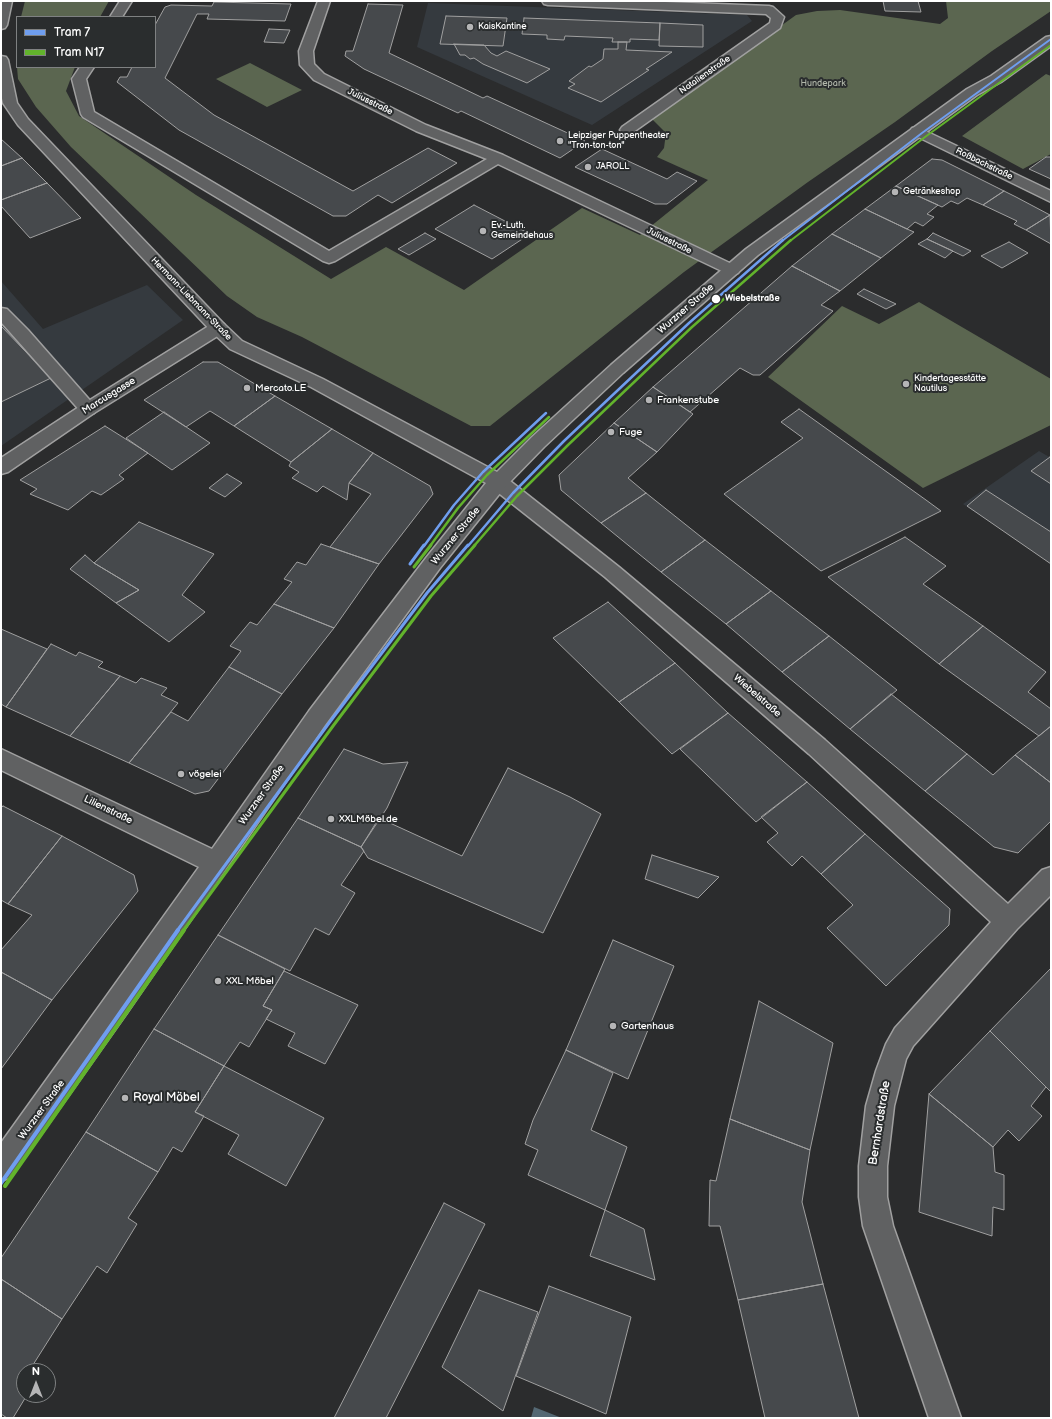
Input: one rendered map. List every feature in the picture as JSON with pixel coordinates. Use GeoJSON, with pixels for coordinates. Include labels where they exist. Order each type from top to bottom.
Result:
{"type":"FeatureCollection","features":[{"type":"Feature","properties":{"kind":"street"},"geometry":{"type":"LineString","coordinates":[[1,25],[6,1]]}},
{"type":"Feature","properties":{"kind":"street"},"geometry":{"type":"LineString","coordinates":[[117,16],[126,1]]}},
{"type":"Feature","properties":{"kind":"street","name":"Juliusstraße"},"geometry":{"type":"LineString","coordinates":[[324,1],[306,51],[308,65],[319,77],[421,128],[498,158],[732,270]]}},
{"type":"Feature","properties":{"kind":"street"},"geometry":{"type":"LineString","coordinates":[[548,1],[587,2]]}},
{"type":"Feature","properties":{"kind":"street","name":"Natalienstraße"},"geometry":{"type":"LineString","coordinates":[[587,2],[769,10],[778,17],[776,25],[627,130]]}},
{"type":"Feature","properties":{"kind":"street","name":"Wurzner Straße"},"geometry":{"type":"LineString","coordinates":[[1,1167],[122,998],[322,711],[433,563],[498,482],[538,442],[617,370],[769,239],[972,92],[996,79],[1051,40]]}},
{"type":"Feature","properties":{"kind":"street","name":"Hermann-Liebmann-Straße"},"geometry":{"type":"LineString","coordinates":[[1,60],[3,83],[10,103],[23,122],[218,328],[236,345],[317,383],[483,472],[498,482]]}},
{"type":"Feature","properties":{"kind":"street"},"geometry":{"type":"LineString","coordinates":[[86,68],[80,79],[88,114],[329,258],[498,158]]}},
{"type":"Feature","properties":{"kind":"street","name":"Roßbachstraße"},"geometry":{"type":"LineString","coordinates":[[917,131],[1051,197]]}},
{"type":"Feature","properties":{"kind":"street","name":"Marcusgasse"},"geometry":{"type":"LineString","coordinates":[[1,467],[88,409],[218,328]]}},
{"type":"Feature","properties":{"kind":"street","name":"Wiebelstraße"},"geometry":{"type":"LineString","coordinates":[[498,482],[612,572],[817,747],[1008,921]]}},
{"type":"Feature","properties":{"kind":"street","name":"Lilienstraße"},"geometry":{"type":"LineString","coordinates":[[1,758],[215,863]]}},
{"type":"Feature","properties":{"kind":"street","name":"Bernhardstraße"},"geometry":{"type":"LineString","coordinates":[[945,1418],[878,1226],[873,1197],[873,1166],[880,1106],[895,1053],[904,1037],[1008,921],[1051,878]]}},
{"type":"Feature","properties":{"kind":"lane"},"geometry":{"type":"LineString","coordinates":[[1,313],[22,334],[88,409]]}},
{"type":"Feature","properties":{"kind":"shaded area"},"geometry":{"type":"Polygon","coordinates":[[[428,3],[747,15],[752,21],[592,125],[417,47],[428,3]]]}},
{"type":"Feature","properties":{"kind":"shaded area"},"geometry":{"type":"Polygon","coordinates":[[[1,281],[43,329],[147,285],[183,320],[1,446],[1,281]]]}},
{"type":"Feature","properties":{"kind":"shaded area"},"geometry":{"type":"Polygon","coordinates":[[[1039,451],[1051,458],[1051,563],[963,504],[1039,451]]]}},
{"type":"Feature","properties":{"kind":"green space"},"geometry":{"type":"Polygon","coordinates":[[[25,1],[109,1],[101,16],[21,16],[25,1]]]}},
{"type":"Feature","properties":{"kind":"green space","name":"Hundepark"},"geometry":{"type":"Polygon","coordinates":[[[946,1],[1051,1],[1051,11],[992,51],[684,272],[490,426],[471,426],[302,337],[257,317],[227,296],[71,147],[36,107],[18,79],[17,68],[75,68],[66,91],[79,116],[196,195],[331,279],[386,247],[464,290],[582,208],[640,235],[708,180],[657,157],[664,148],[666,133],[652,119],[796,15],[817,11],[840,10],[940,24],[948,18],[946,1]]]}},
{"type":"Feature","properties":{"kind":"green space"},"geometry":{"type":"Polygon","coordinates":[[[250,63],[302,90],[267,107],[216,79],[250,63]]]}},
{"type":"Feature","properties":{"kind":"green space"},"geometry":{"type":"Polygon","coordinates":[[[1046,74],[1051,76],[1051,154],[1023,169],[962,136],[1046,74]]]}},
{"type":"Feature","properties":{"kind":"green space","name":"Kindertagesstätte Nautilus"},"geometry":{"type":"Polygon","coordinates":[[[919,302],[1051,379],[1051,425],[923,488],[768,377],[842,306],[879,324],[919,302]]]}},
{"type":"Feature","properties":{"kind":"water"},"geometry":{"type":"Polygon","coordinates":[[[534,1407],[562,1418],[531,1418],[534,1407]]]}},
{"type":"Feature","properties":{"kind":"building"},"geometry":{"type":"Polygon","coordinates":[[[883,1],[918,1],[921,12],[885,11],[883,1]]]}},
{"type":"Feature","properties":{"kind":"building"},"geometry":{"type":"Polygon","coordinates":[[[214,2],[291,4],[285,21],[207,19],[209,14],[197,14],[165,78],[214,115],[353,191],[428,148],[457,163],[392,203],[378,195],[346,216],[333,216],[179,130],[117,82],[120,77],[127,77],[132,68],[156,68],[156,23],[165,7],[171,5],[212,6],[214,2]]]}},
{"type":"Feature","properties":{"kind":"building"},"geometry":{"type":"Polygon","coordinates":[[[368,4],[403,5],[389,53],[483,98],[487,96],[585,141],[560,158],[461,111],[458,113],[364,69],[345,56],[346,51],[353,51],[368,4]]]}},
{"type":"Feature","properties":{"kind":"building"},"geometry":{"type":"Polygon","coordinates":[[[446,16],[507,18],[503,46],[440,44],[446,16]]]}},
{"type":"Feature","properties":{"kind":"building"},"geometry":{"type":"Polygon","coordinates":[[[524,18],[660,23],[659,40],[630,39],[630,42],[612,42],[613,38],[565,36],[564,40],[547,39],[547,35],[522,34],[524,18]]]}},
{"type":"Feature","properties":{"kind":"building"},"geometry":{"type":"Polygon","coordinates":[[[660,23],[703,25],[703,47],[659,46],[660,23]]]}},
{"type":"Feature","properties":{"kind":"building"},"geometry":{"type":"Polygon","coordinates":[[[269,29],[290,30],[284,43],[264,42],[269,29]]]}},
{"type":"Feature","properties":{"kind":"building"},"geometry":{"type":"Polygon","coordinates":[[[618,42],[627,42],[626,50],[672,52],[646,69],[649,70],[601,102],[568,88],[575,84],[569,81],[589,66],[591,67],[603,59],[604,49],[618,49],[618,42]]]}},
{"type":"Feature","properties":{"kind":"building"},"geometry":{"type":"Polygon","coordinates":[[[454,44],[484,45],[491,53],[497,56],[506,51],[550,69],[527,83],[483,64],[474,58],[470,59],[465,55],[460,55],[454,44]]]}},
{"type":"Feature","properties":{"kind":"building"},"geometry":{"type":"Polygon","coordinates":[[[1,139],[22,158],[1,166],[1,139]]]}},
{"type":"Feature","properties":{"kind":"building"},"geometry":{"type":"Polygon","coordinates":[[[602,149],[667,179],[677,172],[697,181],[667,204],[655,204],[575,167],[602,149]]]}},
{"type":"Feature","properties":{"kind":"building"},"geometry":{"type":"Polygon","coordinates":[[[1046,157],[1051,157],[1051,179],[1029,169],[1046,157]]]}},
{"type":"Feature","properties":{"kind":"building"},"geometry":{"type":"Polygon","coordinates":[[[22,158],[47,183],[1,200],[1,166],[22,158]]]}},
{"type":"Feature","properties":{"kind":"building"},"geometry":{"type":"Polygon","coordinates":[[[932,159],[942,160],[1004,191],[983,205],[967,198],[958,204],[951,201],[942,207],[896,186],[932,159]]]}},
{"type":"Feature","properties":{"kind":"building"},"geometry":{"type":"Polygon","coordinates":[[[47,183],[81,218],[30,238],[1,206],[1,200],[47,183]]]}},
{"type":"Feature","properties":{"kind":"building"},"geometry":{"type":"Polygon","coordinates":[[[896,186],[938,205],[927,214],[934,217],[923,226],[915,222],[907,229],[865,209],[896,186]]]}},
{"type":"Feature","properties":{"kind":"building"},"geometry":{"type":"Polygon","coordinates":[[[1004,191],[1050,215],[1026,230],[1014,224],[1017,221],[983,205],[1004,191]]]}},
{"type":"Feature","properties":{"kind":"building","name":"Ev.-Luth. Gemeindehaus"},"geometry":{"type":"Polygon","coordinates":[[[474,205],[530,234],[492,259],[435,229],[474,205]]]}},
{"type":"Feature","properties":{"kind":"building"},"geometry":{"type":"Polygon","coordinates":[[[865,209],[914,232],[881,258],[832,234],[865,209]]]}},
{"type":"Feature","properties":{"kind":"building"},"geometry":{"type":"Polygon","coordinates":[[[1050,215],[1051,244],[1026,230],[1050,215]]]}},
{"type":"Feature","properties":{"kind":"building"},"geometry":{"type":"Polygon","coordinates":[[[425,233],[436,239],[409,255],[398,249],[425,233]]]}},
{"type":"Feature","properties":{"kind":"building"},"geometry":{"type":"Polygon","coordinates":[[[933,233],[971,251],[963,256],[927,239],[933,233]]]}},
{"type":"Feature","properties":{"kind":"building"},"geometry":{"type":"Polygon","coordinates":[[[832,234],[881,258],[840,291],[792,266],[832,234]]]}},
{"type":"Feature","properties":{"kind":"building"},"geometry":{"type":"Polygon","coordinates":[[[927,239],[953,251],[945,258],[918,244],[927,239]]]}},
{"type":"Feature","properties":{"kind":"building"},"geometry":{"type":"Polygon","coordinates":[[[1009,242],[1028,253],[1002,268],[981,256],[1009,242]]]}},
{"type":"Feature","properties":{"kind":"building"},"geometry":{"type":"Polygon","coordinates":[[[792,266],[840,291],[821,305],[833,311],[760,375],[753,375],[740,368],[690,412],[653,387],[792,266]]]}},
{"type":"Feature","properties":{"kind":"building"},"geometry":{"type":"Polygon","coordinates":[[[864,289],[896,304],[886,309],[857,294],[864,289]]]}},
{"type":"Feature","properties":{"kind":"building"},"geometry":{"type":"Polygon","coordinates":[[[1,326],[51,378],[1,402],[1,326]]]}},
{"type":"Feature","properties":{"kind":"building"},"geometry":{"type":"Polygon","coordinates":[[[203,362],[218,362],[275,396],[234,426],[210,411],[186,427],[144,400],[203,362]]]}},
{"type":"Feature","properties":{"kind":"building"},"geometry":{"type":"Polygon","coordinates":[[[653,387],[693,414],[657,452],[614,423],[653,387]]]}},
{"type":"Feature","properties":{"kind":"building"},"geometry":{"type":"Polygon","coordinates":[[[275,396],[332,429],[291,462],[234,426],[275,396]]]}},
{"type":"Feature","properties":{"kind":"building"},"geometry":{"type":"Polygon","coordinates":[[[799,409],[941,511],[821,571],[724,494],[803,438],[781,422],[799,409]]]}},
{"type":"Feature","properties":{"kind":"building"},"geometry":{"type":"Polygon","coordinates":[[[164,412],[210,443],[172,470],[126,438],[164,412]]]}},
{"type":"Feature","properties":{"kind":"building"},"geometry":{"type":"Polygon","coordinates":[[[614,423],[657,452],[628,478],[646,493],[601,523],[561,490],[559,475],[614,423]]]}},
{"type":"Feature","properties":{"kind":"building"},"geometry":{"type":"Polygon","coordinates":[[[105,426],[148,453],[119,475],[124,479],[101,495],[92,491],[68,510],[30,494],[37,489],[20,480],[105,426]]]}},
{"type":"Feature","properties":{"kind":"building"},"geometry":{"type":"Polygon","coordinates":[[[332,429],[373,453],[349,483],[347,500],[323,486],[317,492],[292,478],[299,472],[289,466],[291,462],[332,429]]]}},
{"type":"Feature","properties":{"kind":"building"},"geometry":{"type":"Polygon","coordinates":[[[373,453],[430,486],[433,494],[379,564],[330,547],[371,494],[349,483],[373,453]]]}},
{"type":"Feature","properties":{"kind":"building"},"geometry":{"type":"Polygon","coordinates":[[[1050,457],[1051,458],[1051,484],[1031,471],[1050,457]]]}},
{"type":"Feature","properties":{"kind":"building"},"geometry":{"type":"Polygon","coordinates":[[[227,474],[242,483],[225,497],[209,488],[227,474]]]}},
{"type":"Feature","properties":{"kind":"building"},"geometry":{"type":"Polygon","coordinates":[[[986,490],[1051,532],[1051,564],[967,506],[986,490]]]}},
{"type":"Feature","properties":{"kind":"building"},"geometry":{"type":"Polygon","coordinates":[[[646,493],[705,540],[661,572],[601,523],[646,493]]]}},
{"type":"Feature","properties":{"kind":"building"},"geometry":{"type":"Polygon","coordinates":[[[139,522],[214,554],[182,595],[205,612],[169,642],[116,603],[139,590],[94,563],[139,522]]]}},
{"type":"Feature","properties":{"kind":"building"},"geometry":{"type":"Polygon","coordinates":[[[905,537],[946,566],[923,584],[983,626],[939,664],[828,577],[905,537]]]}},
{"type":"Feature","properties":{"kind":"building"},"geometry":{"type":"Polygon","coordinates":[[[705,540],[771,591],[726,624],[661,572],[705,540]]]}},
{"type":"Feature","properties":{"kind":"building"},"geometry":{"type":"Polygon","coordinates":[[[321,544],[379,564],[334,628],[274,604],[292,582],[284,579],[297,562],[306,565],[321,544]]]}},
{"type":"Feature","properties":{"kind":"building"},"geometry":{"type":"Polygon","coordinates":[[[85,555],[94,563],[139,590],[116,603],[70,569],[85,555]]]}},
{"type":"Feature","properties":{"kind":"building"},"geometry":{"type":"Polygon","coordinates":[[[771,591],[829,636],[782,672],[726,624],[771,591]]]}},
{"type":"Feature","properties":{"kind":"building"},"geometry":{"type":"Polygon","coordinates":[[[608,602],[675,663],[619,702],[553,638],[608,602]]]}},
{"type":"Feature","properties":{"kind":"building"},"geometry":{"type":"Polygon","coordinates":[[[274,604],[334,628],[282,694],[229,667],[241,651],[230,646],[250,622],[257,625],[274,604]]]}},
{"type":"Feature","properties":{"kind":"building"},"geometry":{"type":"Polygon","coordinates":[[[983,626],[1046,672],[1028,692],[1051,709],[1051,726],[1039,736],[939,664],[983,626]]]}},
{"type":"Feature","properties":{"kind":"building"},"geometry":{"type":"Polygon","coordinates":[[[1,629],[47,649],[6,707],[1,704],[1,629]]]}},
{"type":"Feature","properties":{"kind":"building"},"geometry":{"type":"Polygon","coordinates":[[[829,636],[897,690],[850,729],[782,672],[829,636]]]}},
{"type":"Feature","properties":{"kind":"building"},"geometry":{"type":"Polygon","coordinates":[[[51,644],[76,656],[79,652],[103,662],[98,667],[120,676],[70,736],[6,707],[51,644]]]}},
{"type":"Feature","properties":{"kind":"building"},"geometry":{"type":"Polygon","coordinates":[[[675,663],[728,713],[672,754],[619,702],[675,663]]]}},
{"type":"Feature","properties":{"kind":"building"},"geometry":{"type":"Polygon","coordinates":[[[229,667],[282,694],[209,791],[195,794],[129,763],[171,712],[188,721],[229,667]]]}},
{"type":"Feature","properties":{"kind":"building"},"geometry":{"type":"Polygon","coordinates":[[[120,676],[136,683],[141,678],[167,688],[161,695],[178,703],[129,763],[70,736],[120,676]]]}},
{"type":"Feature","properties":{"kind":"building"},"geometry":{"type":"Polygon","coordinates":[[[891,694],[967,754],[925,791],[850,729],[891,694]]]}},
{"type":"Feature","properties":{"kind":"building"},"geometry":{"type":"Polygon","coordinates":[[[728,713],[807,782],[756,822],[680,749],[728,713]]]}},
{"type":"Feature","properties":{"kind":"building"},"geometry":{"type":"Polygon","coordinates":[[[1051,726],[1051,783],[1015,755],[1051,726]]]}},
{"type":"Feature","properties":{"kind":"building"},"geometry":{"type":"Polygon","coordinates":[[[344,749],[383,764],[408,762],[387,808],[361,847],[298,818],[344,749]]]}},
{"type":"Feature","properties":{"kind":"building"},"geometry":{"type":"Polygon","coordinates":[[[967,754],[993,775],[1015,755],[1051,783],[1051,821],[1018,853],[994,847],[925,791],[967,754]]]}},
{"type":"Feature","properties":{"kind":"building"},"geometry":{"type":"Polygon","coordinates":[[[508,768],[570,797],[601,814],[543,933],[368,858],[361,847],[379,818],[462,856],[508,768]]]}},
{"type":"Feature","properties":{"kind":"building"},"geometry":{"type":"Polygon","coordinates":[[[807,782],[865,834],[821,874],[802,856],[792,866],[767,842],[778,833],[761,817],[807,782]]]}},
{"type":"Feature","properties":{"kind":"building"},"geometry":{"type":"Polygon","coordinates":[[[3,806],[62,836],[8,904],[1,900],[1,808],[3,806]]]}},
{"type":"Feature","properties":{"kind":"building"},"geometry":{"type":"Polygon","coordinates":[[[298,818],[361,847],[364,851],[341,885],[355,893],[329,935],[315,928],[290,971],[218,935],[298,818]]]}},
{"type":"Feature","properties":{"kind":"building"},"geometry":{"type":"Polygon","coordinates":[[[865,834],[950,909],[949,925],[886,986],[827,928],[853,905],[821,874],[865,834]]]}},
{"type":"Feature","properties":{"kind":"building"},"geometry":{"type":"Polygon","coordinates":[[[62,836],[134,875],[138,891],[52,1000],[1,972],[1,950],[32,915],[8,904],[62,836]]]}},
{"type":"Feature","properties":{"kind":"building"},"geometry":{"type":"Polygon","coordinates":[[[652,855],[719,877],[698,898],[645,879],[652,855]]]}},
{"type":"Feature","properties":{"kind":"building"},"geometry":{"type":"Polygon","coordinates":[[[218,935],[285,969],[263,1006],[272,1010],[249,1047],[240,1042],[224,1066],[154,1029],[218,935]]]}},
{"type":"Feature","properties":{"kind":"building","name":"Gartenhaus"},"geometry":{"type":"Polygon","coordinates":[[[613,940],[674,966],[628,1079],[566,1050],[613,940]]]}},
{"type":"Feature","properties":{"kind":"building"},"geometry":{"type":"Polygon","coordinates":[[[1051,968],[1051,1092],[990,1031],[1051,968]]]}},
{"type":"Feature","properties":{"kind":"building"},"geometry":{"type":"Polygon","coordinates":[[[284,971],[358,1005],[325,1064],[288,1046],[295,1033],[266,1019],[272,1010],[263,1006],[284,971]]]}},
{"type":"Feature","properties":{"kind":"building"},"geometry":{"type":"Polygon","coordinates":[[[1,972],[52,1000],[1,1069],[1,972]]]}},
{"type":"Feature","properties":{"kind":"building"},"geometry":{"type":"Polygon","coordinates":[[[759,1001],[833,1043],[810,1150],[730,1119],[759,1001]]]}},
{"type":"Feature","properties":{"kind":"building"},"geometry":{"type":"Polygon","coordinates":[[[154,1029],[224,1066],[195,1112],[204,1116],[182,1152],[173,1147],[158,1172],[86,1132],[154,1029]]]}},
{"type":"Feature","properties":{"kind":"building"},"geometry":{"type":"Polygon","coordinates":[[[990,1031],[1046,1087],[1031,1106],[1042,1116],[1019,1141],[1008,1130],[993,1147],[929,1094],[990,1031]]]}},
{"type":"Feature","properties":{"kind":"building"},"geometry":{"type":"Polygon","coordinates":[[[566,1050],[613,1073],[591,1130],[627,1147],[605,1210],[528,1175],[538,1150],[525,1144],[533,1120],[566,1050]]]}},
{"type":"Feature","properties":{"kind":"building"},"geometry":{"type":"Polygon","coordinates":[[[224,1066],[324,1118],[286,1186],[228,1154],[239,1135],[195,1112],[224,1066]]]}},
{"type":"Feature","properties":{"kind":"building"},"geometry":{"type":"Polygon","coordinates":[[[929,1094],[993,1147],[995,1172],[1004,1175],[1004,1210],[993,1207],[992,1236],[919,1212],[929,1094]]]}},
{"type":"Feature","properties":{"kind":"building"},"geometry":{"type":"Polygon","coordinates":[[[730,1119],[810,1150],[802,1202],[823,1284],[738,1300],[720,1226],[709,1226],[710,1180],[716,1181],[730,1119]]]}},
{"type":"Feature","properties":{"kind":"building"},"geometry":{"type":"Polygon","coordinates":[[[86,1132],[158,1172],[128,1218],[137,1224],[107,1273],[97,1266],[62,1319],[1,1279],[1,1258],[86,1132]]]}},
{"type":"Feature","properties":{"kind":"building"},"geometry":{"type":"Polygon","coordinates":[[[444,1203],[485,1224],[386,1418],[334,1418],[444,1203]]]}},
{"type":"Feature","properties":{"kind":"building"},"geometry":{"type":"Polygon","coordinates":[[[605,1210],[644,1229],[655,1280],[590,1256],[605,1210]]]}},
{"type":"Feature","properties":{"kind":"building"},"geometry":{"type":"Polygon","coordinates":[[[1,1279],[62,1319],[34,1363],[16,1363],[16,1403],[22,1403],[13,1418],[7,1418],[1,1414],[1,1279]]]}},
{"type":"Feature","properties":{"kind":"building"},"geometry":{"type":"Polygon","coordinates":[[[823,1284],[859,1418],[765,1418],[738,1300],[823,1284]]]}},
{"type":"Feature","properties":{"kind":"building"},"geometry":{"type":"Polygon","coordinates":[[[549,1286],[631,1317],[606,1414],[516,1376],[549,1286]]]}},
{"type":"Feature","properties":{"kind":"building"},"geometry":{"type":"Polygon","coordinates":[[[479,1290],[538,1312],[503,1411],[442,1367],[479,1290]]]}},
{"type":"Feature","properties":{"kind":"tram line","name":"7"},"geometry":{"type":"LineString","coordinates":[[1,1183],[193,909],[329,723],[427,593],[513,493],[564,441],[689,323],[765,255],[809,219],[922,133],[1051,39]]}},
{"type":"Feature","properties":{"kind":"tram line","name":"N17"},"geometry":{"type":"LineString","coordinates":[[5,1186],[197,912],[333,726],[431,596],[517,496],[568,445],[692,327],[768,259],[812,223],[925,137],[1051,45]]}},
{"type":"Feature","properties":{"kind":"tram line","name":"7"},"geometry":{"type":"LineString","coordinates":[[410,564],[454,505],[483,472],[546,413]]}},
{"type":"Feature","properties":{"kind":"tram line","name":"N17"},"geometry":{"type":"LineString","coordinates":[[414,567],[458,508],[487,475],[549,417]]}},
{"type":"Feature","properties":{"kind":"place","name":"KaisKantine"},"geometry":{"type":"Point","coordinates":[470,27]}},
{"type":"Feature","properties":{"kind":"place","name":"Leipziger Puppentheater \"Tron-ton-ton\""},"geometry":{"type":"Point","coordinates":[560,141]}},
{"type":"Feature","properties":{"kind":"place","name":"JAROLL"},"geometry":{"type":"Point","coordinates":[588,167]}},
{"type":"Feature","properties":{"kind":"place","name":"Getränkeshop"},"geometry":{"type":"Point","coordinates":[895,192]}},
{"type":"Feature","properties":{"kind":"place","name":"Ev.-Luth. Gemeindehaus"},"geometry":{"type":"Point","coordinates":[483,231]}},
{"type":"Feature","properties":{"kind":"place","name":"Wiebelstraße"},"geometry":{"type":"Point","coordinates":[716,299]}},
{"type":"Feature","properties":{"kind":"place","name":"Kindertagesstätte Nautilus"},"geometry":{"type":"Point","coordinates":[906,384]}},
{"type":"Feature","properties":{"kind":"place","name":"Mercato.LE"},"geometry":{"type":"Point","coordinates":[247,388]}},
{"type":"Feature","properties":{"kind":"place","name":"Frankenstube"},"geometry":{"type":"Point","coordinates":[649,400]}},
{"type":"Feature","properties":{"kind":"place","name":"Fuge"},"geometry":{"type":"Point","coordinates":[611,432]}},
{"type":"Feature","properties":{"kind":"place","name":"vögelei"},"geometry":{"type":"Point","coordinates":[181,774]}},
{"type":"Feature","properties":{"kind":"place","name":"XXLMöbel.de"},"geometry":{"type":"Point","coordinates":[331,819]}},
{"type":"Feature","properties":{"kind":"place","name":"XXL Möbel"},"geometry":{"type":"Point","coordinates":[218,981]}},
{"type":"Feature","properties":{"kind":"place","name":"Gartenhaus"},"geometry":{"type":"Point","coordinates":[613,1026]}},
{"type":"Feature","properties":{"kind":"place","name":"Royal Möbel"},"geometry":{"type":"Point","coordinates":[125,1098]}}]}
